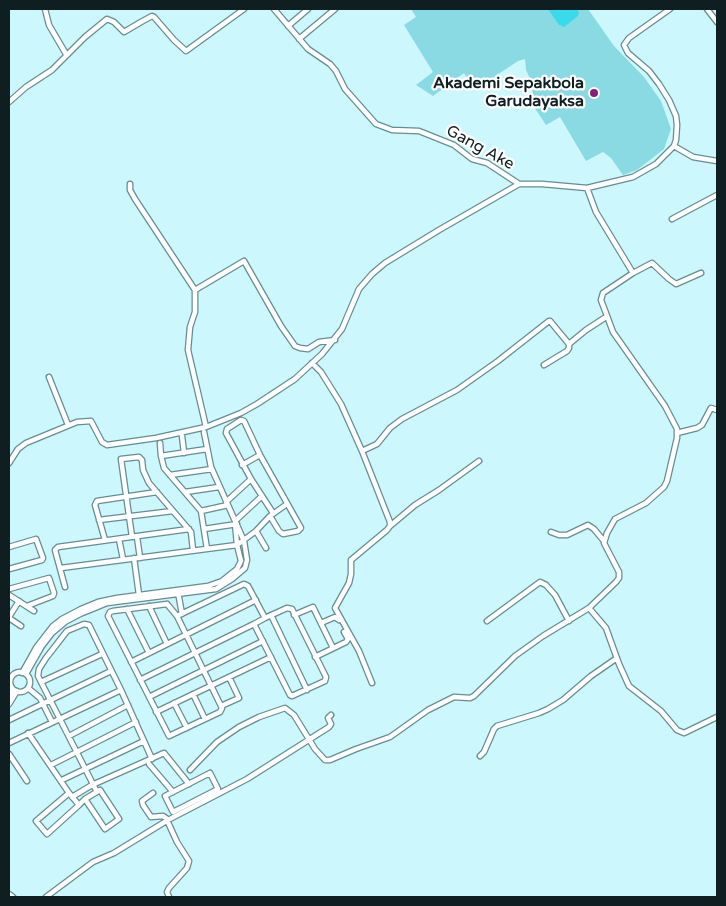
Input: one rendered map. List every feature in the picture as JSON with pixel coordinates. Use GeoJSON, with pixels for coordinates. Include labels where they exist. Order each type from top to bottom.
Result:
{"type":"FeatureCollection","features":[{"type":"Feature","properties":{"kind":"street"},"geometry":{"type":"LineString","coordinates":[[46,9],[49,25],[66,54]]}},
{"type":"Feature","properties":{"kind":"street"},"geometry":{"type":"LineString","coordinates":[[9,102],[52,70],[84,36],[106,19],[114,22],[124,32],[152,16],[186,51],[244,9]]}},
{"type":"Feature","properties":{"kind":"street","name":"Gang Ake"},"geometry":{"type":"LineString","coordinates":[[274,9],[308,49],[330,64],[336,71],[345,89],[376,124],[392,130],[414,130],[428,134],[454,145],[472,159],[487,163],[518,184]]}},
{"type":"Feature","properties":{"kind":"street"},"geometry":{"type":"LineString","coordinates":[[288,26],[308,9]]}},
{"type":"Feature","properties":{"kind":"street"},"geometry":{"type":"LineString","coordinates":[[299,39],[335,9]]}},
{"type":"Feature","properties":{"kind":"street"},"geometry":{"type":"LineString","coordinates":[[9,463],[18,449],[26,442],[77,422],[91,421],[102,442],[107,445],[205,430],[257,404],[295,379],[335,340],[342,329],[359,289],[372,274],[385,263],[439,230],[518,184],[587,188],[633,177],[646,171],[674,146],[677,125],[676,116],[669,100],[649,72],[628,53],[624,45],[629,38],[670,9]]}},
{"type":"Feature","properties":{"kind":"street"},"geometry":{"type":"LineString","coordinates":[[707,9],[717,22]]}},
{"type":"Feature","properties":{"kind":"street"},"geometry":{"type":"LineString","coordinates":[[674,146],[693,157],[717,161]]}},
{"type":"Feature","properties":{"kind":"street"},"geometry":{"type":"LineString","coordinates":[[24,673],[46,634],[62,619],[98,602],[140,595],[216,589],[236,576],[245,568],[247,563],[244,542],[219,487],[207,449],[205,430],[188,347],[190,326],[195,312],[195,290],[135,199],[130,190],[130,184]]}},
{"type":"Feature","properties":{"kind":"street"},"geometry":{"type":"LineString","coordinates":[[587,188],[596,212],[633,273]]}},
{"type":"Feature","properties":{"kind":"street"},"geometry":{"type":"LineString","coordinates":[[672,219],[717,195]]}},
{"type":"Feature","properties":{"kind":"street"},"geometry":{"type":"LineString","coordinates":[[195,290],[244,261],[281,326],[295,346],[308,348],[319,342],[335,340]]}},
{"type":"Feature","properties":{"kind":"street"},"geometry":{"type":"LineString","coordinates":[[604,541],[615,519],[646,504],[664,488],[674,454],[677,433],[665,406],[618,340],[606,317],[601,300],[603,293],[652,263],[676,284],[701,273]]}},
{"type":"Feature","properties":{"kind":"street"},"geometry":{"type":"LineString","coordinates":[[544,365],[567,351],[569,344],[606,317]]}},
{"type":"Feature","properties":{"kind":"street"},"geometry":{"type":"LineString","coordinates":[[362,451],[378,444],[390,428],[402,419],[458,390],[548,321],[569,344]]}},
{"type":"Feature","properties":{"kind":"street"},"geometry":{"type":"LineString","coordinates":[[312,363],[321,372],[341,404],[362,451],[390,526]]}},
{"type":"Feature","properties":{"kind":"street"},"geometry":{"type":"LineString","coordinates":[[49,377],[68,425]]}},
{"type":"Feature","properties":{"kind":"street"},"geometry":{"type":"LineString","coordinates":[[677,433],[697,428],[702,424],[711,408],[717,410]]}},
{"type":"Feature","properties":{"kind":"street"},"geometry":{"type":"LineString","coordinates":[[242,419],[260,454],[300,524],[300,530],[281,533],[262,496],[242,465],[226,433],[226,429],[242,419]]}},
{"type":"Feature","properties":{"kind":"street"},"geometry":{"type":"LineString","coordinates":[[182,436],[184,453]]}},
{"type":"Feature","properties":{"kind":"street"},"geometry":{"type":"LineString","coordinates":[[160,443],[162,465],[201,510],[207,549]]}},
{"type":"Feature","properties":{"kind":"street"},"geometry":{"type":"LineString","coordinates":[[160,456],[207,449]]}},
{"type":"Feature","properties":{"kind":"street"},"geometry":{"type":"LineString","coordinates":[[242,465],[260,454]]}},
{"type":"Feature","properties":{"kind":"street"},"geometry":{"type":"LineString","coordinates":[[140,558],[129,517],[121,459],[128,457],[141,458],[145,476],[189,529],[192,535],[193,550]]}},
{"type":"Feature","properties":{"kind":"street"},"geometry":{"type":"LineString","coordinates":[[372,684],[359,651],[336,606],[351,574],[350,560],[415,505],[479,461]]}},
{"type":"Feature","properties":{"kind":"street"},"geometry":{"type":"LineString","coordinates":[[170,475],[212,469]]}},
{"type":"Feature","properties":{"kind":"street"},"geometry":{"type":"LineString","coordinates":[[201,510],[227,504],[250,479]]}},
{"type":"Feature","properties":{"kind":"street"},"geometry":{"type":"LineString","coordinates":[[185,492],[219,487]]}},
{"type":"Feature","properties":{"kind":"street"},"geometry":{"type":"LineString","coordinates":[[105,540],[95,504],[97,501],[157,492]]}},
{"type":"Feature","properties":{"kind":"street"},"geometry":{"type":"LineString","coordinates":[[204,529],[235,523],[262,496]]}},
{"type":"Feature","properties":{"kind":"street"},"geometry":{"type":"LineString","coordinates":[[61,568],[237,546],[244,542],[272,514],[287,504]]}},
{"type":"Feature","properties":{"kind":"street"},"geometry":{"type":"LineString","coordinates":[[99,520],[173,511]]}},
{"type":"Feature","properties":{"kind":"street"},"geometry":{"type":"LineString","coordinates":[[28,688],[23,691],[15,690],[10,679],[15,674],[24,673],[52,633],[65,622],[107,603],[213,585],[231,575],[241,561],[237,546],[235,523]]}},
{"type":"Feature","properties":{"kind":"street"},"geometry":{"type":"LineString","coordinates":[[190,770],[217,742],[239,726],[284,708],[288,708],[294,715],[320,757],[328,761],[390,737],[428,710],[454,697],[470,698],[474,696],[515,656],[543,636],[589,608],[619,578],[617,568],[604,541],[594,529],[588,525],[564,535],[551,532]]}},
{"type":"Feature","properties":{"kind":"street"},"geometry":{"type":"LineString","coordinates":[[65,587],[55,550],[58,547],[189,529]]}},
{"type":"Feature","properties":{"kind":"street"},"geometry":{"type":"LineString","coordinates":[[256,531],[266,548]]}},
{"type":"Feature","properties":{"kind":"street"},"geometry":{"type":"LineString","coordinates":[[119,539],[123,559]]}},
{"type":"Feature","properties":{"kind":"street"},"geometry":{"type":"LineString","coordinates":[[9,547],[37,540],[43,558],[42,560],[9,568]]}},
{"type":"Feature","properties":{"kind":"street"},"geometry":{"type":"LineString","coordinates":[[134,558],[140,595]]}},
{"type":"Feature","properties":{"kind":"street"},"geometry":{"type":"LineString","coordinates":[[9,589],[49,578],[54,593],[53,596],[27,606]]}},
{"type":"Feature","properties":{"kind":"street"},"geometry":{"type":"LineString","coordinates":[[487,621],[542,582],[555,595],[570,620]]}},
{"type":"Feature","properties":{"kind":"street"},"geometry":{"type":"LineString","coordinates":[[179,615],[244,584],[248,586],[265,618]]}},
{"type":"Feature","properties":{"kind":"street"},"geometry":{"type":"LineString","coordinates":[[178,592],[179,615],[186,635],[222,706]]}},
{"type":"Feature","properties":{"kind":"street"},"geometry":{"type":"LineString","coordinates":[[9,595],[34,611]]}},
{"type":"Feature","properties":{"kind":"street"},"geometry":{"type":"LineString","coordinates":[[131,662],[256,600]]}},
{"type":"Feature","properties":{"kind":"street"},"geometry":{"type":"LineString","coordinates":[[19,601],[9,617],[21,626]]}},
{"type":"Feature","properties":{"kind":"street"},"geometry":{"type":"LineString","coordinates":[[179,615],[167,604],[113,611],[108,616],[169,736],[220,712],[222,706],[239,698],[230,677]]}},
{"type":"Feature","properties":{"kind":"street"},"geometry":{"type":"LineString","coordinates":[[149,606],[167,644]]}},
{"type":"Feature","properties":{"kind":"street"},"geometry":{"type":"LineString","coordinates":[[294,615],[313,607],[333,648]]}},
{"type":"Feature","properties":{"kind":"street"},"geometry":{"type":"LineString","coordinates":[[140,680],[265,618],[287,608],[292,609],[326,679],[307,690],[290,696],[254,624]]}},
{"type":"Feature","properties":{"kind":"street"},"geometry":{"type":"LineString","coordinates":[[589,608],[606,628],[617,658],[632,689],[660,711],[674,727],[684,733],[717,717]]}},
{"type":"Feature","properties":{"kind":"street"},"geometry":{"type":"LineString","coordinates":[[127,609],[149,653]]}},
{"type":"Feature","properties":{"kind":"street"},"geometry":{"type":"LineString","coordinates":[[271,616],[307,690]]}},
{"type":"Feature","properties":{"kind":"street"},"geometry":{"type":"LineString","coordinates":[[316,657],[346,642],[348,639],[337,617],[321,623]]}},
{"type":"Feature","properties":{"kind":"street"},"geometry":{"type":"LineString","coordinates":[[97,792],[38,676],[39,669],[67,631],[87,624],[121,690],[152,759]]}},
{"type":"Feature","properties":{"kind":"street"},"geometry":{"type":"LineString","coordinates":[[149,697],[263,641]]}},
{"type":"Feature","properties":{"kind":"street"},"geometry":{"type":"LineString","coordinates":[[41,682],[102,654]]}},
{"type":"Feature","properties":{"kind":"street"},"geometry":{"type":"LineString","coordinates":[[156,712],[270,657]]}},
{"type":"Feature","properties":{"kind":"street"},"geometry":{"type":"LineString","coordinates":[[480,756],[497,726],[548,709],[563,700],[591,676],[617,658]]}},
{"type":"Feature","properties":{"kind":"street"},"geometry":{"type":"LineString","coordinates":[[9,720],[111,671]]}},
{"type":"Feature","properties":{"kind":"street"},"geometry":{"type":"LineString","coordinates":[[24,673],[29,679],[28,688]]}},
{"type":"Feature","properties":{"kind":"street"},"geometry":{"type":"LineString","coordinates":[[28,688],[40,698],[52,722]]}},
{"type":"Feature","properties":{"kind":"street"},"geometry":{"type":"LineString","coordinates":[[9,697],[15,690]]}},
{"type":"Feature","properties":{"kind":"street"},"geometry":{"type":"LineString","coordinates":[[9,704],[15,690]]}},
{"type":"Feature","properties":{"kind":"street"},"geometry":{"type":"LineString","coordinates":[[9,744],[28,733],[121,690]]}},
{"type":"Feature","properties":{"kind":"street"},"geometry":{"type":"LineString","coordinates":[[193,694],[205,719]]}},
{"type":"Feature","properties":{"kind":"street"},"geometry":{"type":"LineString","coordinates":[[174,703],[187,728]]}},
{"type":"Feature","properties":{"kind":"street"},"geometry":{"type":"LineString","coordinates":[[69,736],[128,705]]}},
{"type":"Feature","properties":{"kind":"street"},"geometry":{"type":"LineString","coordinates":[[46,897],[93,862],[114,853],[168,820],[247,779],[330,726],[328,717],[331,715]]}},
{"type":"Feature","properties":{"kind":"street"},"geometry":{"type":"LineString","coordinates":[[51,765],[136,722]]}},
{"type":"Feature","properties":{"kind":"street"},"geometry":{"type":"LineString","coordinates":[[28,733],[62,780],[70,795],[80,806]]}},
{"type":"Feature","properties":{"kind":"street"},"geometry":{"type":"LineString","coordinates":[[62,780],[144,741]]}},
{"type":"Feature","properties":{"kind":"street"},"geometry":{"type":"LineString","coordinates":[[86,799],[105,829],[119,819],[100,790],[86,799],[47,834],[36,821],[70,795],[164,753],[189,784]]}},
{"type":"Feature","properties":{"kind":"street"},"geometry":{"type":"LineString","coordinates":[[9,754],[27,781]]}},
{"type":"Feature","properties":{"kind":"street"},"geometry":{"type":"LineString","coordinates":[[149,764],[173,792]]}},
{"type":"Feature","properties":{"kind":"street"},"geometry":{"type":"LineString","coordinates":[[210,773],[218,789],[173,812],[165,796],[173,792],[210,773]]}},
{"type":"Feature","properties":{"kind":"street"},"geometry":{"type":"LineString","coordinates":[[153,793],[142,801],[143,805],[150,816],[164,816],[168,820],[189,864],[169,888],[167,892],[169,897]]}},
{"type":"Feature","properties":{"kind":"street"},"geometry":{"type":"LineString","coordinates":[[9,894],[13,897]]}},
{"type":"Feature","properties":{"kind":"shaded area","name":"Akademi Sepakbola Garudayaksa"},"geometry":{"type":"Polygon","coordinates":[[[411,9],[588,9],[614,46],[644,77],[661,101],[671,129],[664,149],[637,170],[623,175],[611,158],[603,152],[586,161],[560,117],[546,125],[534,107],[532,100],[533,85],[526,70],[525,59],[518,61],[476,89],[464,73],[433,96],[416,85],[433,72],[404,25],[416,17],[411,9]]]}},
{"type":"Feature","properties":{"kind":"shaded area"},"geometry":{"type":"Polygon","coordinates":[[[548,9],[577,9],[579,12],[578,16],[564,27],[559,25],[548,9]]]}},
{"type":"Feature","properties":{"kind":"place","name":"Akademi Sepakbola Garudayaksa"},"geometry":{"type":"Point","coordinates":[594,93]}}]}
